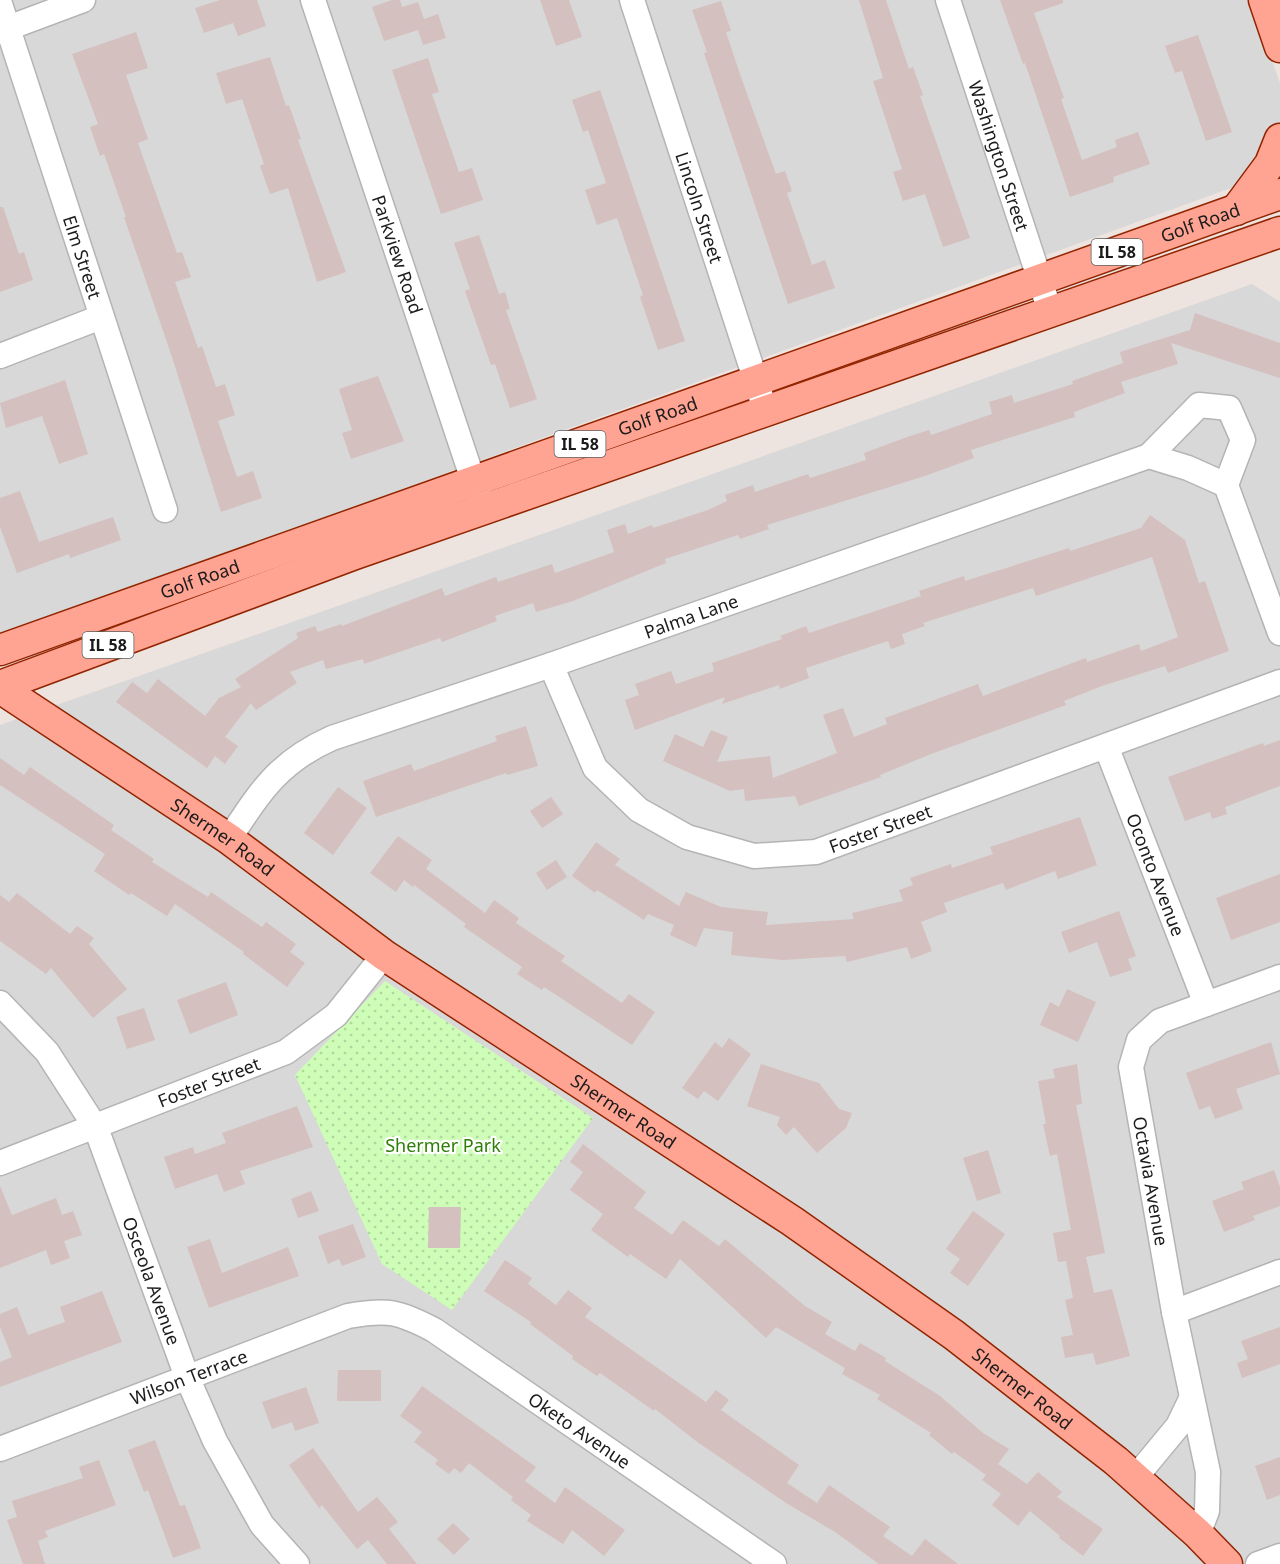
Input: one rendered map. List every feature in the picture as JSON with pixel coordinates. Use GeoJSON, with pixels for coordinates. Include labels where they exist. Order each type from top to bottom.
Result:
{"type":"FeatureCollection","features":[{"type":"Feature","properties":{"kind":"main road"},"geometry":{"type":"LineString","coordinates":[[1264,0],[1280,47]]}},
{"type":"Feature","properties":{"kind":"main road"},"geometry":{"type":"LineString","coordinates":[[1236,210],[1270,164],[1280,139]]}},
{"type":"Feature","properties":{"kind":"main road","name":"Golf Road"},"geometry":{"type":"LineString","coordinates":[[0,687],[217,604],[756,382],[1280,194]]}},
{"type":"Feature","properties":{"kind":"main road","name":"Golf Road"},"geometry":{"type":"LineString","coordinates":[[0,650],[478,495],[766,412],[1280,232]]}},
{"type":"Feature","properties":{"kind":"main road"},"geometry":{"type":"LineString","coordinates":[[1213,255],[1280,254]]}},
{"type":"Feature","properties":{"kind":"main road","name":"Shermer Road"},"geometry":{"type":"LineString","coordinates":[[0,687],[229,839],[384,955],[792,1221],[954,1335],[1135,1478],[1198,1534],[1227,1564]]}},
{"type":"Feature","properties":{"kind":"street"},"geometry":{"type":"LineString","coordinates":[[4,30],[83,0]]}},
{"type":"Feature","properties":{"kind":"street","name":"Parkview Road"},"geometry":{"type":"LineString","coordinates":[[314,0],[478,495]]}},
{"type":"Feature","properties":{"kind":"street","name":"Lincoln Street"},"geometry":{"type":"LineString","coordinates":[[632,0],[766,412]]}},
{"type":"Feature","properties":{"kind":"street","name":"Washington Street"},"geometry":{"type":"LineString","coordinates":[[948,0],[1050,311]]}},
{"type":"Feature","properties":{"kind":"street","name":"Elm Street"},"geometry":{"type":"LineString","coordinates":[[0,4],[4,30],[165,510]]}},
{"type":"Feature","properties":{"kind":"street"},"geometry":{"type":"LineString","coordinates":[[0,356],[101,317]]}},
{"type":"Feature","properties":{"kind":"street"},"geometry":{"type":"LineString","coordinates":[[1226,485],[1188,468],[1149,456],[1199,405],[1229,408],[1243,440],[1226,485],[1280,633]]}},
{"type":"Feature","properties":{"kind":"street","name":"Palma Lane"},"geometry":{"type":"LineString","coordinates":[[229,839],[256,799],[281,768],[305,750],[332,738],[551,665],[1149,456]]}},
{"type":"Feature","properties":{"kind":"street","name":"Foster Street"},"geometry":{"type":"LineString","coordinates":[[551,665],[595,768],[639,810],[687,837],[754,856],[816,852],[1280,682]]}},
{"type":"Feature","properties":{"kind":"street","name":"Oconto Avenue"},"geometry":{"type":"LineString","coordinates":[[1106,746],[1206,1004]]}},
{"type":"Feature","properties":{"kind":"street","name":"Foster Street"},"geometry":{"type":"LineString","coordinates":[[0,1163],[96,1128],[286,1052],[336,1016],[384,955]]}},
{"type":"Feature","properties":{"kind":"street"},"geometry":{"type":"LineString","coordinates":[[1206,1004],[1280,977]]}},
{"type":"Feature","properties":{"kind":"street","name":"Osceola Avenue"},"geometry":{"type":"LineString","coordinates":[[0,1003],[47,1052],[96,1128],[187,1377],[215,1441],[262,1525],[297,1564]]}},
{"type":"Feature","properties":{"kind":"street","name":"Octavia Avenue"},"geometry":{"type":"LineString","coordinates":[[1198,1534],[1207,1511],[1208,1472],[1174,1312],[1131,1066],[1139,1040],[1160,1021],[1206,1004]]}},
{"type":"Feature","properties":{"kind":"street"},"geometry":{"type":"LineString","coordinates":[[1174,1312],[1280,1272]]}},
{"type":"Feature","properties":{"kind":"street","name":"Wilson Terrace"},"geometry":{"type":"LineString","coordinates":[[0,1449],[348,1316],[379,1310]]}},
{"type":"Feature","properties":{"kind":"street","name":"Oketo Avenue"},"geometry":{"type":"LineString","coordinates":[[379,1310],[407,1316],[434,1330],[774,1564]]}},
{"type":"Feature","properties":{"kind":"street"},"geometry":{"type":"LineString","coordinates":[[1135,1478],[1178,1426],[1191,1399]]}},
{"type":"Feature","properties":{"kind":"street"},"geometry":{"type":"LineString","coordinates":[[1258,1564],[1280,1556]]}},
{"type":"Feature","properties":{"kind":"shaded area"},"geometry":{"type":"Polygon","coordinates":[[[0,0],[1251,0],[1280,83],[1280,124],[1264,159],[1239,185],[0,635],[0,0]]]}},
{"type":"Feature","properties":{"kind":"shaded area"},"geometry":{"type":"Polygon","coordinates":[[[1252,284],[1280,302],[1280,1564],[0,1564],[0,725],[1252,284]]]}},
{"type":"Feature","properties":{"kind":"green space","name":"Shermer Park"},"geometry":{"type":"Polygon","coordinates":[[[385,981],[593,1118],[452,1310],[382,1264],[295,1075],[385,981]]]}},
{"type":"Feature","properties":{"kind":"building"},"geometry":{"type":"Polygon","coordinates":[[[220,0],[257,0],[266,26],[238,36],[233,23],[204,33],[195,8],[220,0]]]}},
{"type":"Feature","properties":{"kind":"building"},"geometry":{"type":"Polygon","coordinates":[[[392,0],[400,0],[402,7],[418,2],[424,19],[438,14],[446,38],[423,45],[418,30],[384,41],[372,7],[392,0]]]}},
{"type":"Feature","properties":{"kind":"building"},"geometry":{"type":"Polygon","coordinates":[[[540,0],[569,0],[582,37],[556,46],[540,0]]]}},
{"type":"Feature","properties":{"kind":"building"},"geometry":{"type":"Polygon","coordinates":[[[859,0],[886,0],[909,69],[913,67],[923,95],[920,96],[970,238],[943,247],[925,194],[903,201],[893,172],[902,169],[873,81],[883,78],[859,0]]]}},
{"type":"Feature","properties":{"kind":"building"},"geometry":{"type":"Polygon","coordinates":[[[1000,0],[1063,0],[1063,3],[1034,13],[1064,98],[1061,99],[1082,160],[1117,147],[1115,140],[1138,132],[1150,164],[1113,177],[1114,182],[1070,197],[1025,63],[1023,64],[1000,0]]]}},
{"type":"Feature","properties":{"kind":"building"},"geometry":{"type":"Polygon","coordinates":[[[721,1],[731,31],[726,32],[741,77],[776,174],[785,171],[792,191],[787,193],[812,265],[825,260],[835,288],[788,304],[704,53],[707,52],[692,10],[721,1]]]}},
{"type":"Feature","properties":{"kind":"building"},"geometry":{"type":"Polygon","coordinates":[[[136,32],[148,68],[126,75],[148,139],[138,143],[177,253],[182,252],[191,277],[175,282],[198,348],[202,346],[216,387],[225,384],[235,415],[218,421],[237,477],[253,471],[262,498],[221,512],[172,357],[124,217],[126,217],[104,154],[100,156],[90,127],[98,124],[72,54],[136,32]]]}},
{"type":"Feature","properties":{"kind":"building"},"geometry":{"type":"Polygon","coordinates":[[[1198,35],[1232,132],[1206,141],[1182,71],[1175,73],[1165,46],[1198,35]]]}},
{"type":"Feature","properties":{"kind":"building"},"geometry":{"type":"Polygon","coordinates":[[[270,57],[286,106],[289,105],[301,139],[298,140],[346,272],[317,282],[288,188],[270,194],[260,166],[264,164],[242,99],[226,104],[216,73],[270,57]]]}},
{"type":"Feature","properties":{"kind":"building"},"geometry":{"type":"Polygon","coordinates":[[[428,58],[439,92],[432,94],[459,172],[472,168],[483,200],[441,214],[392,70],[428,58]]]}},
{"type":"Feature","properties":{"kind":"building"},"geometry":{"type":"Polygon","coordinates":[[[600,90],[685,341],[658,350],[640,297],[643,295],[617,218],[597,225],[585,190],[606,183],[588,130],[583,132],[572,100],[600,90]]]}},
{"type":"Feature","properties":{"kind":"building"},"geometry":{"type":"Polygon","coordinates":[[[0,207],[3,207],[19,254],[24,252],[33,280],[0,292],[0,207]]]}},
{"type":"Feature","properties":{"kind":"building"},"geometry":{"type":"Polygon","coordinates":[[[479,235],[499,294],[505,292],[510,309],[506,310],[537,399],[510,408],[495,364],[491,365],[465,291],[470,289],[454,243],[479,235]]]}},
{"type":"Feature","properties":{"kind":"building"},"geometry":{"type":"Polygon","coordinates":[[[1195,313],[1280,343],[1280,378],[1171,343],[1178,364],[1121,382],[1125,393],[1074,412],[1075,417],[971,450],[974,458],[925,476],[767,525],[769,529],[740,539],[738,535],[665,559],[666,563],[573,601],[536,612],[533,603],[495,616],[497,621],[442,642],[440,638],[364,664],[363,659],[326,669],[323,660],[290,672],[297,683],[256,710],[251,703],[225,737],[238,746],[225,764],[215,756],[207,768],[116,702],[132,682],[147,693],[158,679],[205,716],[219,698],[241,687],[235,679],[298,638],[296,633],[315,626],[318,632],[341,624],[342,626],[442,588],[445,596],[496,577],[498,582],[552,564],[555,573],[614,552],[607,530],[625,524],[628,534],[652,525],[653,528],[708,510],[727,501],[725,495],[753,485],[755,492],[808,474],[810,478],[866,460],[864,453],[910,436],[929,430],[931,435],[992,414],[989,402],[1012,395],[1014,403],[1073,384],[1072,381],[1123,363],[1120,352],[1190,330],[1195,313]]]}},
{"type":"Feature","properties":{"kind":"building"},"geometry":{"type":"Polygon","coordinates":[[[378,376],[404,441],[351,459],[342,433],[352,430],[339,389],[378,376]]]}},
{"type":"Feature","properties":{"kind":"building"},"geometry":{"type":"Polygon","coordinates":[[[65,380],[88,454],[59,464],[42,416],[6,428],[0,403],[65,380]]]}},
{"type":"Feature","properties":{"kind":"building"},"geometry":{"type":"Polygon","coordinates":[[[20,491],[39,542],[113,517],[121,540],[70,558],[69,554],[17,573],[0,527],[0,498],[20,491]]]}},
{"type":"Feature","properties":{"kind":"building"},"geometry":{"type":"Polygon","coordinates":[[[1150,515],[1185,540],[1199,583],[1205,581],[1229,651],[1168,673],[1165,666],[1102,686],[1064,701],[1066,705],[931,754],[880,775],[881,777],[799,806],[795,796],[745,801],[744,789],[730,791],[663,761],[675,734],[703,747],[711,730],[728,737],[717,762],[770,756],[773,778],[837,753],[823,715],[843,708],[854,737],[887,724],[885,718],[978,684],[983,696],[1086,658],[1087,662],[1139,644],[1141,651],[1178,637],[1152,557],[1036,596],[1033,588],[923,623],[925,626],[902,634],[905,644],[891,649],[888,641],[806,668],[809,678],[780,689],[779,685],[722,704],[725,697],[635,730],[625,700],[639,695],[635,684],[671,671],[676,684],[714,671],[712,663],[782,639],[780,636],[806,626],[809,633],[921,596],[919,591],[964,576],[965,581],[1069,548],[1070,551],[1141,528],[1150,515]]]}},
{"type":"Feature","properties":{"kind":"building"},"geometry":{"type":"Polygon","coordinates":[[[526,726],[538,766],[507,775],[506,773],[376,817],[363,781],[411,764],[414,771],[497,741],[495,736],[526,726]]]}},
{"type":"Feature","properties":{"kind":"building"},"geometry":{"type":"Polygon","coordinates":[[[1280,740],[1280,786],[1225,807],[1227,814],[1212,819],[1210,812],[1185,821],[1168,777],[1263,743],[1264,746],[1280,740]]]}},
{"type":"Feature","properties":{"kind":"building"},"geometry":{"type":"Polygon","coordinates":[[[0,758],[24,775],[30,767],[114,825],[111,830],[154,859],[152,862],[208,897],[211,892],[262,927],[266,922],[296,944],[290,952],[305,963],[287,987],[243,954],[244,952],[175,904],[167,916],[131,893],[129,895],[94,871],[105,854],[0,785],[0,758]]]}},
{"type":"Feature","properties":{"kind":"building"},"geometry":{"type":"Polygon","coordinates":[[[338,787],[367,808],[333,855],[304,833],[338,787]]]}},
{"type":"Feature","properties":{"kind":"building"},"geometry":{"type":"Polygon","coordinates":[[[551,797],[563,814],[542,828],[530,811],[551,797]]]}},
{"type":"Feature","properties":{"kind":"building"},"geometry":{"type":"Polygon","coordinates":[[[1080,817],[1097,865],[1058,879],[1055,871],[1006,890],[1003,883],[944,903],[947,912],[921,922],[932,951],[911,959],[907,947],[847,962],[845,956],[783,960],[731,955],[733,932],[704,928],[696,947],[670,935],[674,925],[648,914],[644,920],[597,890],[595,893],[572,876],[596,842],[620,859],[615,865],[679,906],[686,892],[721,907],[768,912],[766,925],[854,919],[852,913],[903,901],[899,890],[913,885],[910,878],[951,864],[952,868],[993,854],[990,847],[1080,817]]]}},
{"type":"Feature","properties":{"kind":"building"},"geometry":{"type":"Polygon","coordinates":[[[398,836],[432,860],[426,869],[485,913],[494,900],[519,918],[516,923],[565,956],[561,961],[622,1003],[629,994],[655,1012],[632,1045],[544,987],[542,990],[517,974],[522,967],[464,927],[466,924],[414,885],[413,887],[404,880],[396,892],[370,873],[398,836]]]}},
{"type":"Feature","properties":{"kind":"building"},"geometry":{"type":"Polygon","coordinates":[[[556,860],[567,877],[547,890],[536,873],[556,860]]]}},
{"type":"Feature","properties":{"kind":"building"},"geometry":{"type":"Polygon","coordinates":[[[1280,874],[1280,922],[1231,940],[1216,898],[1280,874]]]}},
{"type":"Feature","properties":{"kind":"building"},"geometry":{"type":"Polygon","coordinates":[[[17,893],[70,934],[77,926],[94,938],[89,944],[127,989],[93,1018],[51,968],[46,974],[0,941],[0,895],[9,902],[17,893]]]}},
{"type":"Feature","properties":{"kind":"building"},"geometry":{"type":"Polygon","coordinates":[[[1119,911],[1136,956],[1128,959],[1132,970],[1110,977],[1097,942],[1069,953],[1061,932],[1119,911]]]}},
{"type":"Feature","properties":{"kind":"building"},"geometry":{"type":"Polygon","coordinates":[[[226,982],[238,1015],[190,1034],[177,1000],[226,982]]]}},
{"type":"Feature","properties":{"kind":"building"},"geometry":{"type":"Polygon","coordinates":[[[1067,989],[1096,1002],[1078,1042],[1040,1025],[1050,1002],[1059,1007],[1067,989]]]}},
{"type":"Feature","properties":{"kind":"building"},"geometry":{"type":"Polygon","coordinates":[[[144,1008],[155,1040],[127,1049],[116,1017],[144,1008]]]}},
{"type":"Feature","properties":{"kind":"building"},"geometry":{"type":"Polygon","coordinates":[[[729,1038],[751,1054],[718,1101],[704,1091],[698,1099],[682,1088],[715,1042],[722,1048],[729,1038]]]}},
{"type":"Feature","properties":{"kind":"building"},"geometry":{"type":"Polygon","coordinates":[[[1271,1042],[1280,1074],[1236,1089],[1243,1109],[1215,1119],[1210,1106],[1199,1110],[1186,1073],[1271,1042]]]}},
{"type":"Feature","properties":{"kind":"building"},"geometry":{"type":"Polygon","coordinates":[[[761,1064],[819,1083],[839,1109],[852,1113],[846,1128],[817,1153],[794,1127],[786,1135],[777,1125],[780,1117],[747,1106],[761,1064]]]}},
{"type":"Feature","properties":{"kind":"building"},"geometry":{"type":"Polygon","coordinates":[[[1077,1064],[1082,1104],[1076,1105],[1105,1253],[1086,1257],[1094,1293],[1112,1289],[1130,1356],[1096,1365],[1093,1353],[1065,1358],[1061,1337],[1073,1335],[1065,1300],[1073,1298],[1066,1261],[1058,1262],[1053,1233],[1071,1230],[1057,1154],[1050,1156],[1043,1124],[1046,1124],[1038,1081],[1055,1078],[1053,1069],[1077,1064]]]}},
{"type":"Feature","properties":{"kind":"building"},"geometry":{"type":"Polygon","coordinates":[[[297,1106],[313,1147],[240,1171],[245,1184],[224,1192],[217,1174],[175,1189],[164,1157],[193,1147],[195,1154],[226,1143],[222,1133],[297,1106]]]}},
{"type":"Feature","properties":{"kind":"building"},"geometry":{"type":"Polygon","coordinates":[[[583,1144],[646,1192],[634,1208],[672,1235],[683,1220],[719,1246],[725,1239],[805,1306],[832,1322],[825,1334],[855,1351],[860,1343],[886,1358],[885,1361],[940,1396],[983,1433],[1009,1449],[998,1464],[1027,1484],[1038,1472],[1062,1492],[1057,1497],[1103,1529],[1083,1556],[1059,1538],[1060,1536],[1030,1511],[1018,1526],[992,1505],[1001,1494],[982,1480],[986,1475],[954,1452],[952,1454],[929,1435],[931,1433],[877,1399],[880,1395],[842,1374],[845,1368],[776,1327],[766,1338],[680,1259],[666,1279],[630,1254],[628,1257],[591,1230],[603,1214],[570,1190],[583,1172],[570,1162],[583,1144]]]}},
{"type":"Feature","properties":{"kind":"building"},"geometry":{"type":"Polygon","coordinates":[[[988,1150],[1001,1193],[977,1201],[963,1158],[988,1150]]]}},
{"type":"Feature","properties":{"kind":"building"},"geometry":{"type":"Polygon","coordinates":[[[1274,1170],[1280,1187],[1280,1206],[1253,1216],[1255,1220],[1224,1232],[1212,1201],[1244,1189],[1241,1182],[1274,1170]]]}},
{"type":"Feature","properties":{"kind":"building"},"geometry":{"type":"Polygon","coordinates":[[[0,1186],[12,1215],[56,1198],[62,1215],[73,1211],[82,1235],[64,1241],[70,1258],[51,1265],[46,1250],[0,1268],[0,1186]]]}},
{"type":"Feature","properties":{"kind":"building"},"geometry":{"type":"Polygon","coordinates":[[[311,1191],[319,1211],[298,1218],[291,1199],[311,1191]]]}},
{"type":"Feature","properties":{"kind":"building"},"geometry":{"type":"Polygon","coordinates":[[[429,1207],[461,1207],[460,1248],[428,1248],[429,1207]]]}},
{"type":"Feature","properties":{"kind":"building"},"geometry":{"type":"Polygon","coordinates":[[[973,1211],[1005,1234],[968,1286],[950,1273],[960,1259],[946,1249],[973,1211]]]}},
{"type":"Feature","properties":{"kind":"building"},"geometry":{"type":"Polygon","coordinates":[[[353,1224],[366,1257],[342,1266],[339,1259],[328,1264],[318,1236],[353,1224]]]}},
{"type":"Feature","properties":{"kind":"building"},"geometry":{"type":"Polygon","coordinates":[[[210,1239],[222,1273],[288,1247],[299,1276],[209,1308],[187,1247],[210,1239]]]}},
{"type":"Feature","properties":{"kind":"building"},"geometry":{"type":"Polygon","coordinates":[[[505,1260],[532,1278],[528,1284],[556,1305],[568,1290],[592,1308],[585,1317],[706,1402],[716,1390],[729,1400],[721,1410],[799,1465],[787,1483],[817,1503],[829,1485],[890,1527],[883,1536],[912,1556],[925,1539],[958,1564],[879,1564],[835,1532],[786,1503],[696,1441],[655,1409],[654,1411],[600,1373],[597,1376],[572,1359],[573,1356],[530,1324],[531,1322],[484,1291],[505,1260]]]}},
{"type":"Feature","properties":{"kind":"building"},"geometry":{"type":"Polygon","coordinates":[[[102,1291],[122,1342],[0,1387],[0,1362],[12,1357],[0,1327],[0,1314],[17,1307],[28,1335],[65,1322],[60,1307],[102,1291]]]}},
{"type":"Feature","properties":{"kind":"building"},"geometry":{"type":"Polygon","coordinates":[[[1280,1327],[1280,1364],[1242,1378],[1237,1363],[1248,1359],[1241,1341],[1280,1327]]]}},
{"type":"Feature","properties":{"kind":"building"},"geometry":{"type":"Polygon","coordinates":[[[338,1370],[381,1370],[381,1401],[337,1401],[338,1370]]]}},
{"type":"Feature","properties":{"kind":"building"},"geometry":{"type":"Polygon","coordinates":[[[422,1386],[536,1467],[525,1481],[555,1503],[565,1487],[625,1530],[604,1556],[572,1530],[563,1544],[527,1521],[531,1515],[511,1500],[513,1497],[469,1463],[461,1473],[454,1468],[449,1474],[435,1464],[438,1460],[414,1442],[422,1432],[400,1416],[422,1386]]]}},
{"type":"Feature","properties":{"kind":"building"},"geometry":{"type":"Polygon","coordinates":[[[306,1387],[319,1423],[295,1431],[292,1422],[272,1429],[262,1402],[306,1387]]]}},
{"type":"Feature","properties":{"kind":"building"},"geometry":{"type":"Polygon","coordinates":[[[155,1440],[180,1506],[185,1505],[201,1548],[173,1558],[148,1490],[144,1492],[128,1450],[155,1440]]]}},
{"type":"Feature","properties":{"kind":"building"},"geometry":{"type":"Polygon","coordinates":[[[313,1448],[358,1512],[377,1497],[398,1522],[389,1529],[417,1564],[387,1564],[368,1540],[357,1549],[322,1505],[319,1508],[289,1465],[313,1448]]]}},
{"type":"Feature","properties":{"kind":"building"},"geometry":{"type":"Polygon","coordinates":[[[1280,1457],[1280,1495],[1267,1500],[1255,1466],[1280,1457]]]}},
{"type":"Feature","properties":{"kind":"building"},"geometry":{"type":"Polygon","coordinates":[[[99,1460],[116,1505],[45,1531],[48,1537],[38,1541],[45,1564],[23,1564],[7,1520],[17,1517],[12,1501],[83,1478],[79,1467],[99,1460]]]}},
{"type":"Feature","properties":{"kind":"building"},"geometry":{"type":"Polygon","coordinates":[[[453,1523],[470,1539],[454,1555],[437,1539],[453,1523]]]}}]}
